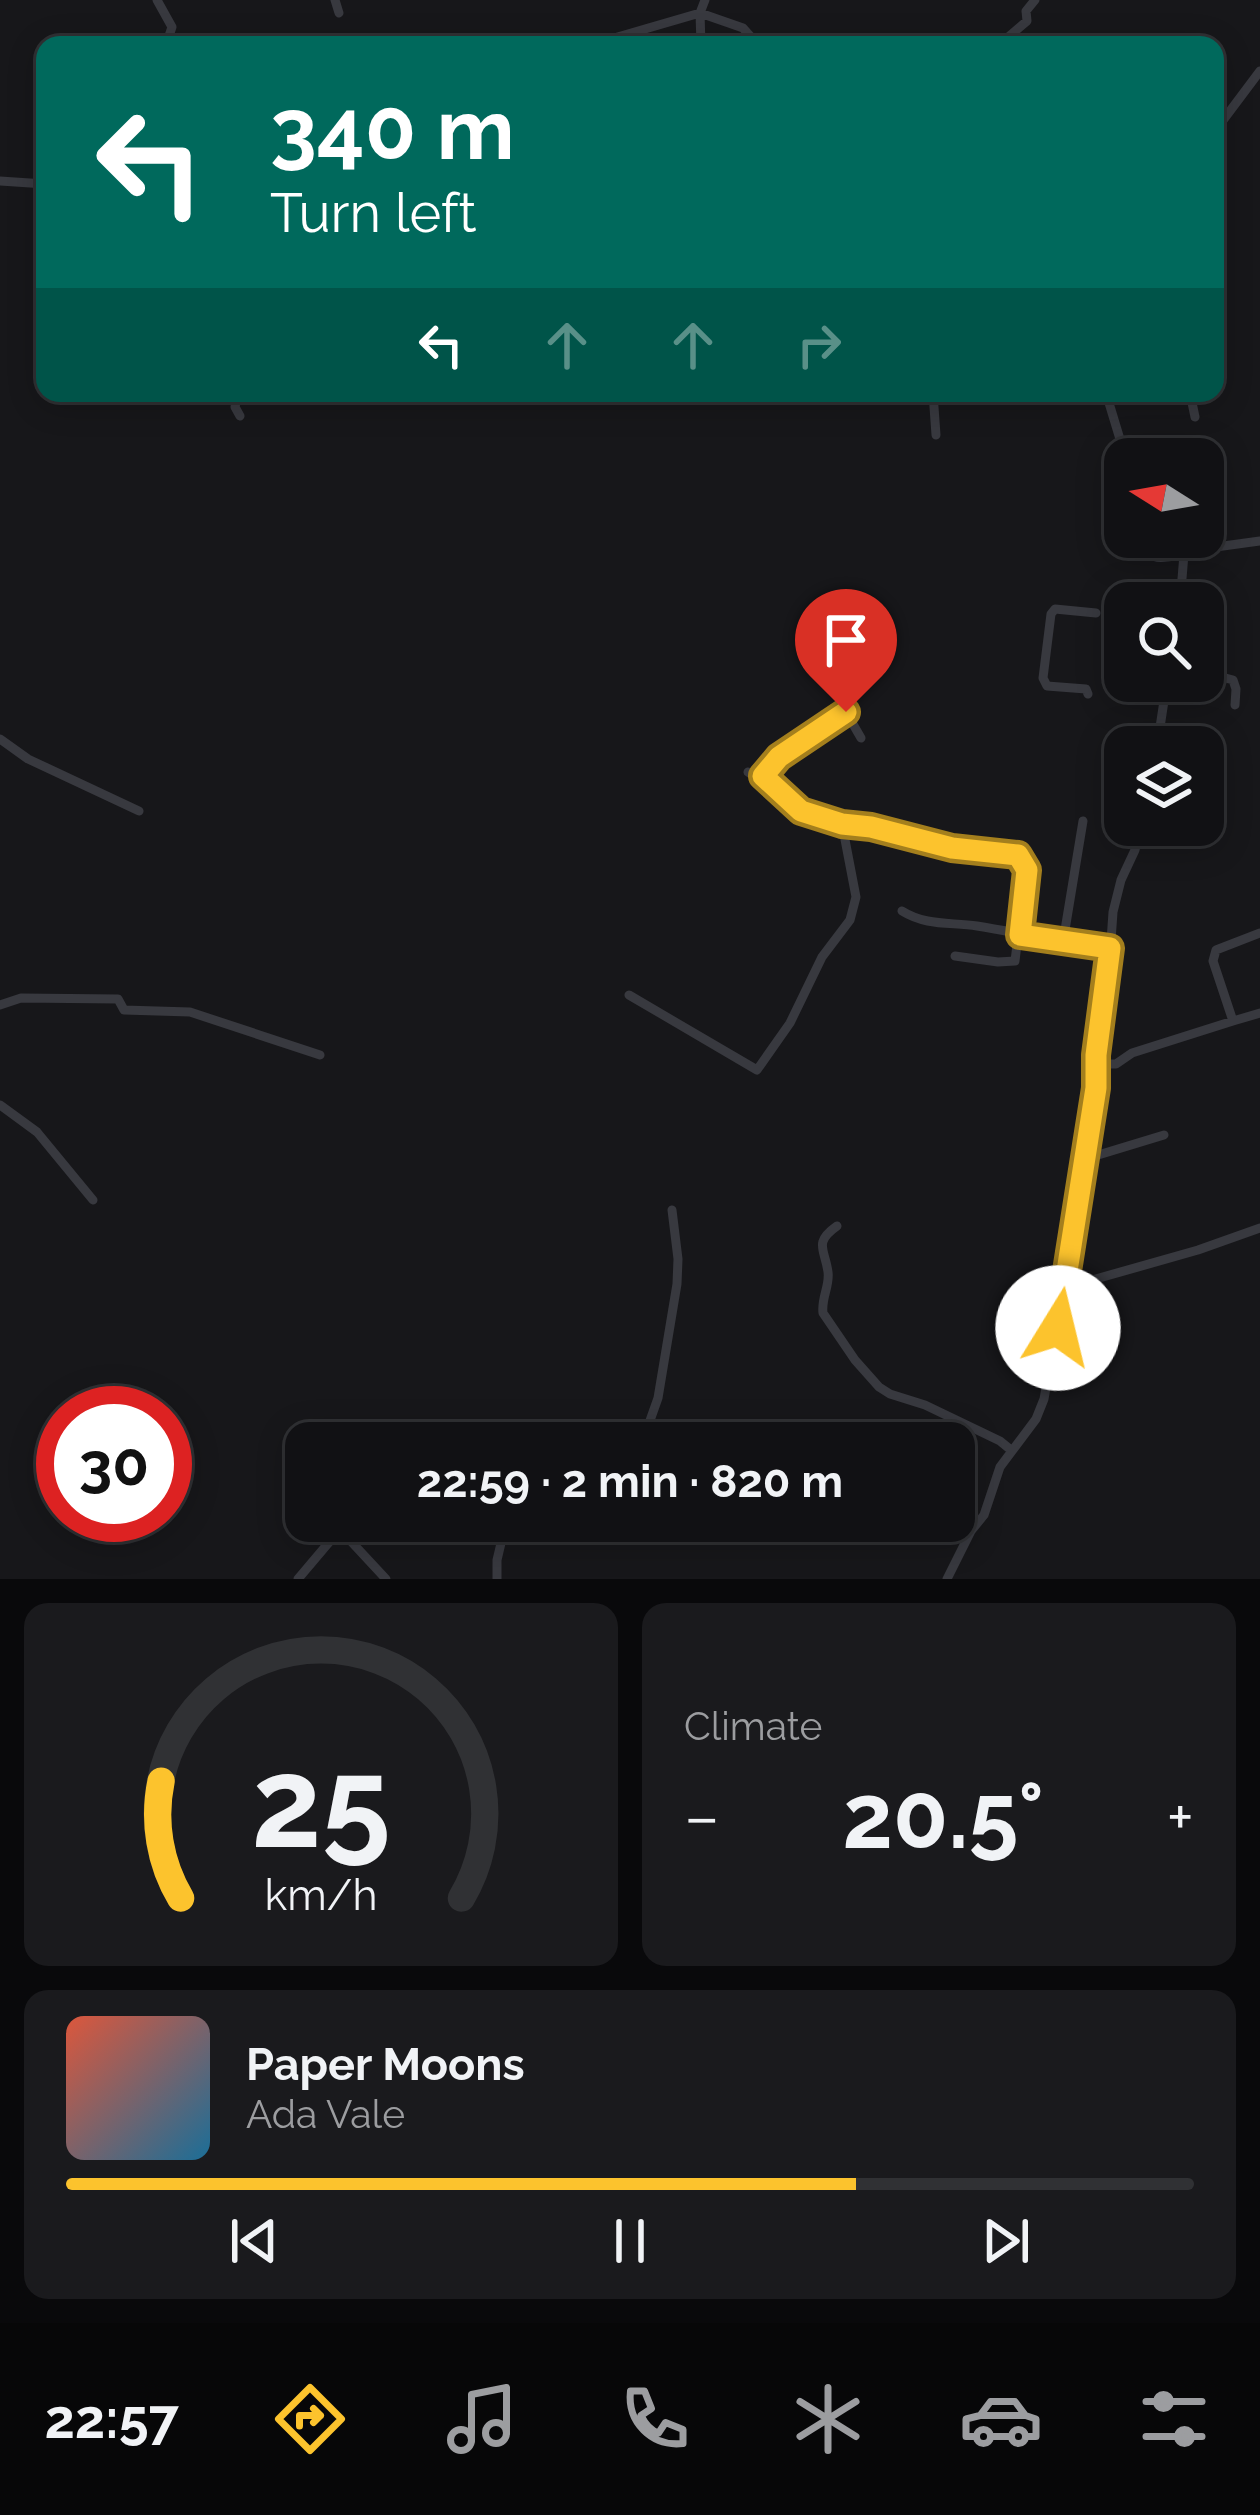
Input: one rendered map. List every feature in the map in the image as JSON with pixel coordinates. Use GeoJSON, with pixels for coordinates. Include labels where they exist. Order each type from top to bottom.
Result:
{"type":"FeatureCollection","features":[{"type":"Feature","properties":{"kind":"street"},"geometry":{"type":"LineString","coordinates":[[157,0],[172,27],[169,36]]}},
{"type":"Feature","properties":{"kind":"street"},"geometry":{"type":"LineString","coordinates":[[335,0],[339,13]]}},
{"type":"Feature","properties":{"kind":"street"},"geometry":{"type":"LineString","coordinates":[[700,36],[705,0]]}},
{"type":"Feature","properties":{"kind":"street"},"geometry":{"type":"LineString","coordinates":[[1009,36],[1027,20],[1026,11],[1035,0]]}},
{"type":"Feature","properties":{"kind":"street"},"geometry":{"type":"LineString","coordinates":[[621,36],[700,13],[743,28],[750,36]]}},
{"type":"Feature","properties":{"kind":"street"},"geometry":{"type":"LineString","coordinates":[[1224,119],[1260,71]]}},
{"type":"Feature","properties":{"kind":"street"},"geometry":{"type":"LineString","coordinates":[[0,181],[36,183]]}},
{"type":"Feature","properties":{"kind":"street"},"geometry":{"type":"LineString","coordinates":[[236,402],[240,416]]}},
{"type":"Feature","properties":{"kind":"street"},"geometry":{"type":"LineString","coordinates":[[934,402],[936,435]]}},
{"type":"Feature","properties":{"kind":"street"},"geometry":{"type":"LineString","coordinates":[[1109,402],[1120,438]]}},
{"type":"Feature","properties":{"kind":"street"},"geometry":{"type":"LineString","coordinates":[[1192,402],[1195,418]]}},
{"type":"Feature","properties":{"kind":"street"},"geometry":{"type":"LineString","coordinates":[[1224,547],[1260,541]]}},
{"type":"Feature","properties":{"kind":"street"},"geometry":{"type":"LineString","coordinates":[[1088,694],[1085,689],[1047,686],[1043,677],[1055,609],[1096,613]]}},
{"type":"Feature","properties":{"kind":"street"},"geometry":{"type":"LineString","coordinates":[[1224,678],[1233,680],[1236,688],[1234,705]]}},
{"type":"Feature","properties":{"kind":"street"},"geometry":{"type":"LineString","coordinates":[[748,772],[760,779],[779,757],[846,712],[861,738]]}},
{"type":"Feature","properties":{"kind":"street"},"geometry":{"type":"LineString","coordinates":[[0,739],[28,759],[139,811]]}},
{"type":"Feature","properties":{"kind":"street"},"geometry":{"type":"LineString","coordinates":[[763,776],[801,811],[842,824],[952,848],[1018,855],[1027,870],[1015,961],[955,956]]}},
{"type":"Feature","properties":{"kind":"street"},"geometry":{"type":"LineString","coordinates":[[1064,942],[1084,821]]}},
{"type":"Feature","properties":{"kind":"street"},"geometry":{"type":"LineString","coordinates":[[629,995],[757,1070],[790,1023],[822,957],[850,920],[856,897],[842,824]]}},
{"type":"Feature","properties":{"kind":"street"},"geometry":{"type":"LineString","coordinates":[[947,1579],[984,1515],[995,1475],[1036,1419],[1044,1399],[1096,1088],[1112,912],[1136,846]]}},
{"type":"Feature","properties":{"kind":"street"},"geometry":{"type":"LineString","coordinates":[[902,911],[936,924],[1110,948]]}},
{"type":"Feature","properties":{"kind":"street"},"geometry":{"type":"LineString","coordinates":[[1233,1021],[1213,961],[1216,950],[1260,933]]}},
{"type":"Feature","properties":{"kind":"street"},"geometry":{"type":"LineString","coordinates":[[0,1005],[21,998],[118,999],[124,1010],[190,1012],[320,1055]]}},
{"type":"Feature","properties":{"kind":"street"},"geometry":{"type":"LineString","coordinates":[[1096,1064],[1116,1064],[1132,1053],[1260,1013]]}},
{"type":"Feature","properties":{"kind":"street"},"geometry":{"type":"LineString","coordinates":[[0,1105],[37,1132],[93,1200]]}},
{"type":"Feature","properties":{"kind":"street"},"geometry":{"type":"LineString","coordinates":[[1085,1160],[1164,1135]]}},
{"type":"Feature","properties":{"kind":"street"},"geometry":{"type":"LineString","coordinates":[[649,1422],[658,1398],[677,1284],[672,1210]]}},
{"type":"Feature","properties":{"kind":"street"},"geometry":{"type":"LineString","coordinates":[[837,1226],[822,1244],[829,1275],[821,1305],[869,1378],[890,1394],[925,1405],[1011,1450]]}},
{"type":"Feature","properties":{"kind":"street"},"geometry":{"type":"LineString","coordinates":[[1064,1288],[1260,1228]]}},
{"type":"Feature","properties":{"kind":"street"},"geometry":{"type":"LineString","coordinates":[[298,1579],[336,1534],[346,1537],[386,1579]]}},
{"type":"Feature","properties":{"kind":"street"},"geometry":{"type":"LineString","coordinates":[[497,1579],[501,1542]]}},
{"type":"Feature","properties":{"kind":"route"},"geometry":{"type":"LineString","coordinates":[[846,712],[779,757],[763,776],[801,811],[842,824],[952,848],[1018,855],[1027,870],[1020,935],[1110,948],[1096,1088],[1058,1328]]}}]}
